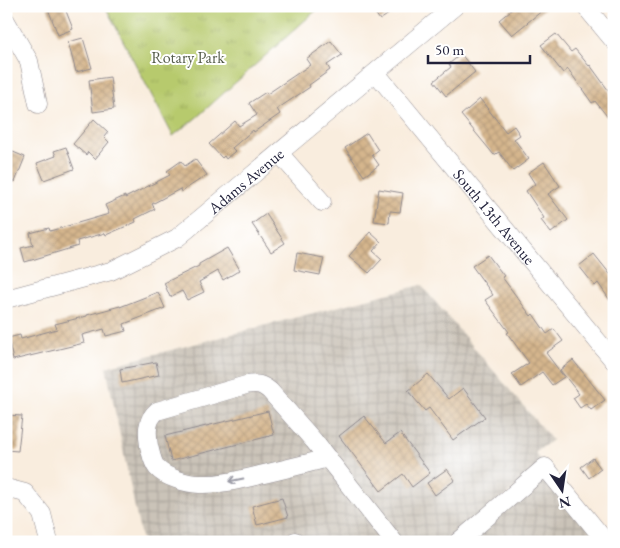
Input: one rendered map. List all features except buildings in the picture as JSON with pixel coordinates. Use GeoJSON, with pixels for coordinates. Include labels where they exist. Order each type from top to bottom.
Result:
{"type":"FeatureCollection","features":[{"type":"Feature","properties":{"kind":"street","name":"Adams Avenue"},"geometry":{"type":"LineString","coordinates":[[6,299],[111,270],[177,238],[455,6]]}},
{"type":"Feature","properties":{"kind":"street"},"geometry":{"type":"LineString","coordinates":[[585,6],[614,42]]}},
{"type":"Feature","properties":{"kind":"street"},"geometry":{"type":"LineString","coordinates":[[6,21],[28,61],[38,104]]}},
{"type":"Feature","properties":{"kind":"street","name":"South 13th Avenue"},"geometry":{"type":"LineString","coordinates":[[376,73],[614,361]]}},
{"type":"Feature","properties":{"kind":"street"},"geometry":{"type":"LineString","coordinates":[[279,153],[322,202]]}},
{"type":"Feature","properties":{"kind":"street"},"geometry":{"type":"LineString","coordinates":[[328,458],[249,478],[199,484],[183,482],[156,467],[152,458],[147,432],[149,421],[157,411],[256,383],[264,385],[328,458],[394,542]]}},
{"type":"Feature","properties":{"kind":"street"},"geometry":{"type":"LineString","coordinates":[[458,542],[545,468],[606,542]]}},
{"type":"Feature","properties":{"kind":"street"},"geometry":{"type":"LineString","coordinates":[[6,488],[25,493],[42,514],[49,542]]}},
{"type":"Feature","properties":{"kind":"shaded area"},"geometry":{"type":"Polygon","coordinates":[[[421,285],[552,440],[535,453],[543,462],[455,542],[142,542],[106,367],[421,285]]]}},
{"type":"Feature","properties":{"kind":"shaded area"},"geometry":{"type":"Polygon","coordinates":[[[545,473],[602,542],[466,542],[545,473]]]}},
{"type":"Feature","properties":{"kind":"green space","name":"Rotary Park"},"geometry":{"type":"Polygon","coordinates":[[[105,6],[321,6],[196,118],[173,136],[105,6]]]}}]}
